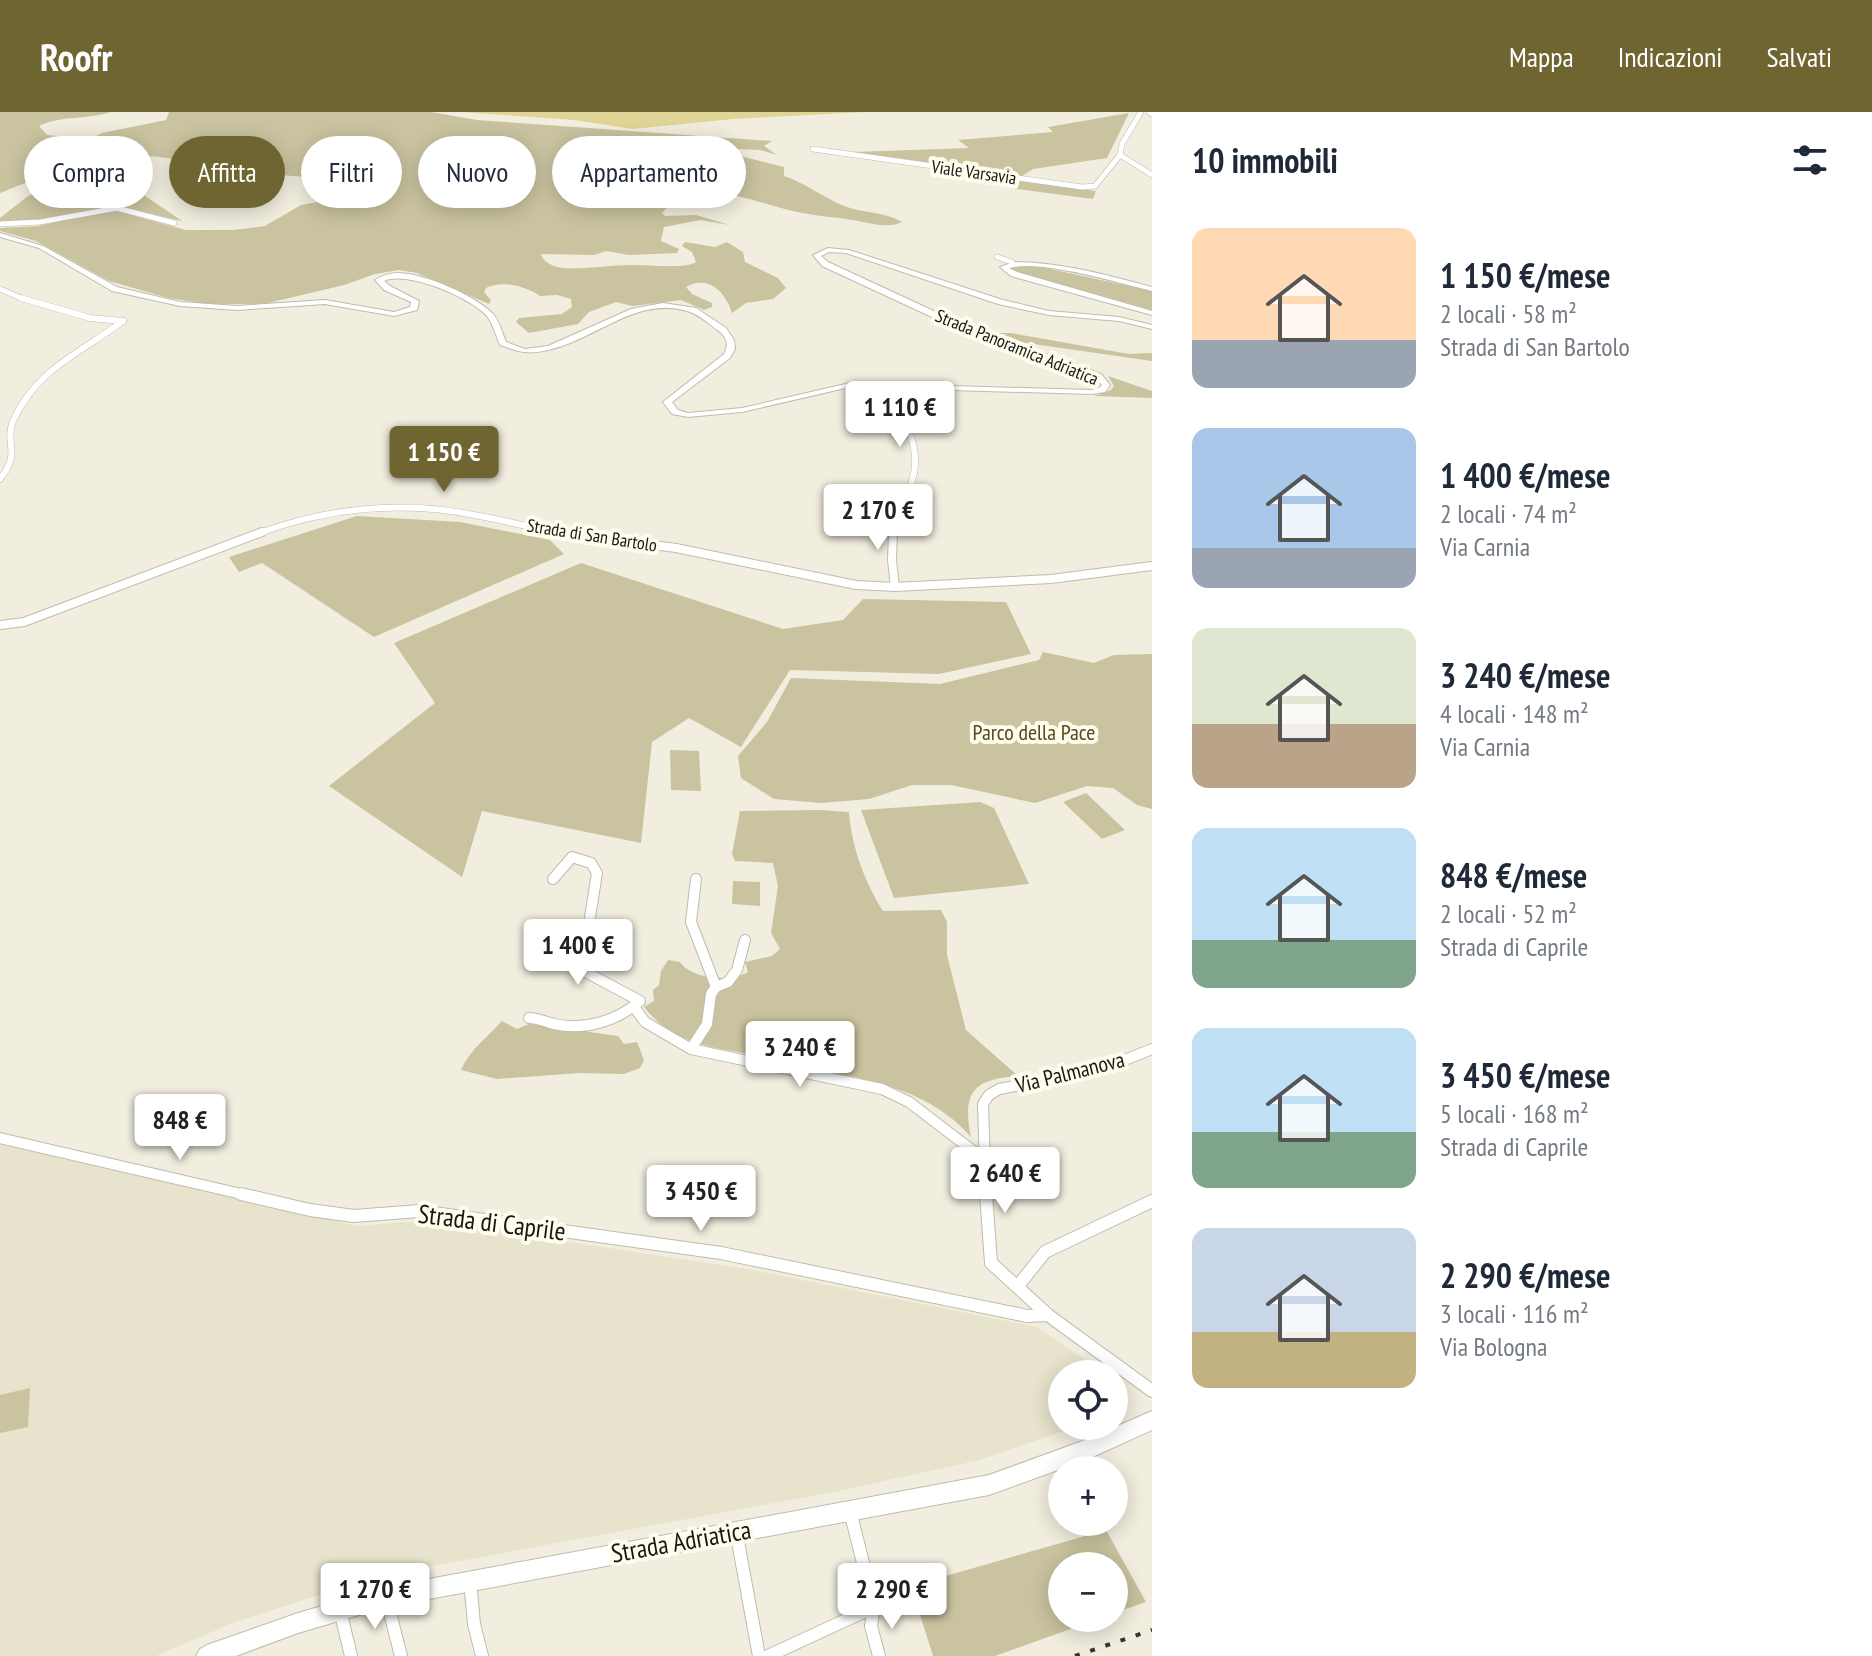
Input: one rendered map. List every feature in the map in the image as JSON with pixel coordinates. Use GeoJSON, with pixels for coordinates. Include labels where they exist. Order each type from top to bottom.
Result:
{"type":"FeatureCollection","features":[{"type":"Feature","properties":{"kind":"main road","name":"Strada Adriatica"},"geometry":{"type":"LineString","coordinates":[[207,1656],[386,1597],[989,1485],[1088,1449],[1152,1420]]}},
{"type":"Feature","properties":{"kind":"street","name":"Viale Varsavia"},"geometry":{"type":"LineString","coordinates":[[813,149],[1082,187],[1099,183],[1120,155],[1122,144],[1141,112]]}},
{"type":"Feature","properties":{"kind":"street"},"geometry":{"type":"LineString","coordinates":[[1120,155],[1152,175]]}},
{"type":"Feature","properties":{"kind":"street"},"geometry":{"type":"LineString","coordinates":[[1141,168],[1152,167]]}},
{"type":"Feature","properties":{"kind":"street"},"geometry":{"type":"LineString","coordinates":[[0,224],[40,222],[117,208],[174,223]]}},
{"type":"Feature","properties":{"kind":"street","name":"Strada Panoramica Adriatica"},"geometry":{"type":"LineString","coordinates":[[0,235],[41,247],[115,289],[210,307],[325,302],[384,313],[407,312],[414,308],[415,301],[387,288],[379,280],[390,274],[408,274],[482,308],[492,317],[503,343],[520,350],[544,348],[640,308],[663,303],[679,306],[718,325],[732,343],[732,350],[727,356],[667,402],[675,412],[688,415],[769,405],[850,385],[1091,392],[1102,390],[1106,385],[1098,376],[948,321],[825,264],[819,260],[820,252],[847,251],[1023,308],[1119,319],[1152,327]]}},
{"type":"Feature","properties":{"kind":"street"},"geometry":{"type":"LineString","coordinates":[[997,257],[1152,289]]}},
{"type":"Feature","properties":{"kind":"street"},"geometry":{"type":"LineString","coordinates":[[1012,262],[1004,267],[1014,274],[1152,313]]}},
{"type":"Feature","properties":{"kind":"street"},"geometry":{"type":"LineString","coordinates":[[0,289],[28,301],[90,318],[123,321],[90,341],[26,396],[15,413],[9,433],[15,446],[13,457],[0,479]]}},
{"type":"Feature","properties":{"kind":"street"},"geometry":{"type":"LineString","coordinates":[[887,386],[893,402],[908,424],[916,451],[911,489],[896,522],[893,549],[895,587]]}},
{"type":"Feature","properties":{"kind":"street","name":"Strada di San Bartolo"},"geometry":{"type":"LineString","coordinates":[[4,625],[279,526],[352,509],[428,508],[472,514],[561,534],[676,548],[856,585],[895,587],[1051,579],[1152,566]]}},
{"type":"Feature","properties":{"kind":"street"},"geometry":{"type":"LineString","coordinates":[[0,633],[4,625]]}},
{"type":"Feature","properties":{"kind":"street"},"geometry":{"type":"LineString","coordinates":[[553,879],[572,857],[591,863],[597,873],[585,949],[573,963]]}},
{"type":"Feature","properties":{"kind":"street"},"geometry":{"type":"LineString","coordinates":[[696,879],[691,922],[716,987]]}},
{"type":"Feature","properties":{"kind":"street"},"geometry":{"type":"LineString","coordinates":[[529,1018],[559,1025],[585,1023],[618,1016],[640,1001],[573,963],[548,939]]}},
{"type":"Feature","properties":{"kind":"street"},"geometry":{"type":"LineString","coordinates":[[691,1049],[707,1024],[711,994],[716,987],[728,982],[737,970],[745,952],[745,940]]}},
{"type":"Feature","properties":{"kind":"street"},"geometry":{"type":"LineString","coordinates":[[634,1007],[645,1022],[691,1049],[882,1089],[909,1102],[985,1160],[988,1254],[997,1270],[1048,1315],[1152,1391]]}},
{"type":"Feature","properties":{"kind":"street","name":"Via Palmanova"},"geometry":{"type":"LineString","coordinates":[[985,1160],[983,1104],[989,1095],[999,1089],[1102,1069],[1152,1049]]}},
{"type":"Feature","properties":{"kind":"street","name":"Strada di Caprile"},"geometry":{"type":"LineString","coordinates":[[0,1138],[310,1210],[354,1216],[419,1211],[706,1251],[1027,1316],[1048,1315]]}},
{"type":"Feature","properties":{"kind":"street"},"geometry":{"type":"LineString","coordinates":[[1018,1286],[1045,1252],[1152,1201]]}},
{"type":"Feature","properties":{"kind":"street"},"geometry":{"type":"LineString","coordinates":[[850,1510],[874,1607],[871,1626],[879,1656]]}},
{"type":"Feature","properties":{"kind":"street"},"geometry":{"type":"LineString","coordinates":[[736,1531],[759,1656]]}},
{"type":"Feature","properties":{"kind":"street"},"geometry":{"type":"LineString","coordinates":[[470,1580],[474,1624],[482,1656]]}},
{"type":"Feature","properties":{"kind":"street"},"geometry":{"type":"LineString","coordinates":[[386,1597],[401,1656]]}},
{"type":"Feature","properties":{"kind":"street"},"geometry":{"type":"LineString","coordinates":[[768,1656],[874,1607]]}},
{"type":"Feature","properties":{"kind":"street"},"geometry":{"type":"LineString","coordinates":[[340,1610],[351,1656]]}},
{"type":"Feature","properties":{"kind":"shaded area"},"geometry":{"type":"Polygon","coordinates":[[[462,112],[866,112],[733,119],[633,129],[574,120],[462,112]]]}},
{"type":"Feature","properties":{"kind":"shaded area"},"geometry":{"type":"Polygon","coordinates":[[[0,1144],[357,1226],[404,1222],[490,1230],[747,1269],[1037,1327],[1085,1360],[1048,1360],[1048,1436],[980,1460],[839,1491],[378,1576],[235,1622],[156,1656],[0,1656],[0,1144]]]}},
{"type":"Feature","properties":{"kind":"green space"},"geometry":{"type":"Polygon","coordinates":[[[0,112],[111,112],[57,120],[39,126],[47,135],[58,136],[24,136],[24,183],[0,193],[0,112]]]}},
{"type":"Feature","properties":{"kind":"green space"},"geometry":{"type":"Polygon","coordinates":[[[169,112],[431,112],[477,120],[702,136],[552,136],[552,208],[668,208],[662,213],[665,216],[696,215],[730,225],[700,220],[664,227],[661,241],[679,249],[677,253],[629,255],[606,251],[594,255],[541,254],[543,258],[561,268],[676,266],[696,262],[692,252],[682,246],[685,242],[715,247],[727,242],[743,252],[745,262],[778,278],[786,288],[773,299],[746,303],[732,313],[726,299],[715,288],[709,284],[694,284],[686,287],[692,294],[712,303],[712,307],[704,310],[681,300],[633,306],[616,302],[589,312],[578,324],[529,333],[516,322],[519,318],[562,314],[572,307],[571,299],[557,295],[540,296],[528,289],[499,284],[486,288],[484,292],[491,300],[489,304],[417,273],[399,270],[264,304],[208,304],[168,298],[109,281],[36,241],[0,231],[0,228],[38,226],[99,212],[117,211],[186,230],[233,230],[265,226],[301,205],[301,208],[402,208],[402,136],[301,136],[301,177],[285,175],[285,136],[169,136],[169,158],[153,157],[153,136],[96,136],[166,120],[169,112]]]}},
{"type":"Feature","properties":{"kind":"green space"},"geometry":{"type":"Polygon","coordinates":[[[1129,113],[1107,158],[1033,169],[1022,176],[853,152],[969,148],[958,140],[1053,132],[1048,127],[1129,113]]]}},
{"type":"Feature","properties":{"kind":"green space"},"geometry":{"type":"Polygon","coordinates":[[[746,139],[772,141],[764,146],[777,155],[746,149],[746,139]]]}},
{"type":"Feature","properties":{"kind":"green space"},"geometry":{"type":"Polygon","coordinates":[[[746,158],[784,167],[784,176],[839,204],[902,222],[872,224],[781,208],[746,198],[746,158]]]}},
{"type":"Feature","properties":{"kind":"green space"},"geometry":{"type":"Polygon","coordinates":[[[1020,181],[1096,191],[1093,199],[1017,189],[1020,181]]]}},
{"type":"Feature","properties":{"kind":"green space"},"geometry":{"type":"Polygon","coordinates":[[[24,199],[24,208],[105,208],[47,219],[0,222],[0,218],[24,199]]]}},
{"type":"Feature","properties":{"kind":"green space"},"geometry":{"type":"Polygon","coordinates":[[[153,201],[182,221],[124,208],[153,208],[153,201]]]}},
{"type":"Feature","properties":{"kind":"green space"},"geometry":{"type":"Polygon","coordinates":[[[1027,264],[1152,291],[1152,310],[1011,270],[1013,266],[1027,264]]]}},
{"type":"Feature","properties":{"kind":"green space"},"geometry":{"type":"Polygon","coordinates":[[[993,333],[1011,333],[1129,354],[1152,353],[1152,361],[1013,341],[993,333]]]}},
{"type":"Feature","properties":{"kind":"green space"},"geometry":{"type":"Polygon","coordinates":[[[1108,376],[1152,391],[1152,398],[1094,396],[1114,386],[1108,376]]]}},
{"type":"Feature","properties":{"kind":"green space"},"geometry":{"type":"Polygon","coordinates":[[[357,516],[460,522],[550,540],[564,554],[374,637],[262,563],[239,572],[229,557],[357,516]]]}},
{"type":"Feature","properties":{"kind":"green space"},"geometry":{"type":"Polygon","coordinates":[[[581,563],[783,629],[843,620],[863,599],[1006,602],[1031,654],[939,674],[790,670],[741,747],[689,718],[652,742],[641,843],[482,811],[462,877],[329,786],[435,703],[394,643],[581,563]]]}},
{"type":"Feature","properties":{"kind":"green space","name":"Parco della Pace"},"geometry":{"type":"Polygon","coordinates":[[[1043,652],[1094,663],[1114,655],[1152,654],[1152,809],[1137,805],[1113,788],[1087,786],[1035,803],[951,785],[912,785],[869,799],[821,803],[774,799],[741,778],[738,756],[767,722],[791,678],[940,684],[1039,660],[1043,652]]]}},
{"type":"Feature","properties":{"kind":"green space"},"geometry":{"type":"Polygon","coordinates":[[[670,750],[699,751],[701,791],[671,790],[670,750]]]}},
{"type":"Feature","properties":{"kind":"green space"},"geometry":{"type":"Polygon","coordinates":[[[1086,793],[1125,830],[1102,839],[1063,802],[1086,793]]]}},
{"type":"Feature","properties":{"kind":"green space"},"geometry":{"type":"Polygon","coordinates":[[[980,802],[994,808],[1029,884],[894,898],[861,810],[980,802]]]}},
{"type":"Feature","properties":{"kind":"green space"},"geometry":{"type":"Polygon","coordinates":[[[740,811],[849,812],[860,863],[883,911],[941,910],[947,922],[947,955],[966,1030],[1018,1076],[990,1080],[974,1091],[968,1109],[971,1137],[938,1109],[900,1090],[795,1061],[694,1042],[659,1023],[644,1007],[654,1001],[653,990],[659,985],[661,971],[668,960],[680,962],[693,973],[723,978],[748,972],[745,962],[772,956],[780,949],[771,933],[778,886],[773,863],[735,861],[732,854],[740,811]]]}},
{"type":"Feature","properties":{"kind":"green space"},"geometry":{"type":"Polygon","coordinates":[[[733,881],[760,882],[760,906],[732,904],[733,881]]]}},
{"type":"Feature","properties":{"kind":"green space"},"geometry":{"type":"Polygon","coordinates":[[[502,1021],[517,1029],[534,1022],[580,1026],[589,1032],[618,1036],[624,1044],[637,1042],[644,1060],[640,1068],[624,1074],[579,1073],[497,1079],[461,1070],[474,1049],[502,1021]]]}},
{"type":"Feature","properties":{"kind":"green space"},"geometry":{"type":"Polygon","coordinates":[[[30,1388],[28,1427],[0,1433],[0,1395],[30,1388]]]}},
{"type":"Feature","properties":{"kind":"green space"},"geometry":{"type":"Polygon","coordinates":[[[1085,1536],[1109,1536],[1118,1552],[1048,1552],[1048,1632],[1062,1632],[995,1656],[933,1656],[911,1586],[1085,1536]]]}},
{"type":"Feature","properties":{"kind":"green space"},"geometry":{"type":"Polygon","coordinates":[[[1128,1570],[1146,1602],[1128,1608],[1128,1570]]]}},
{"type":"Feature","properties":{"kind":"railway"},"geometry":{"type":"LineString","coordinates":[[1075,1656],[1152,1630]]}}]}
